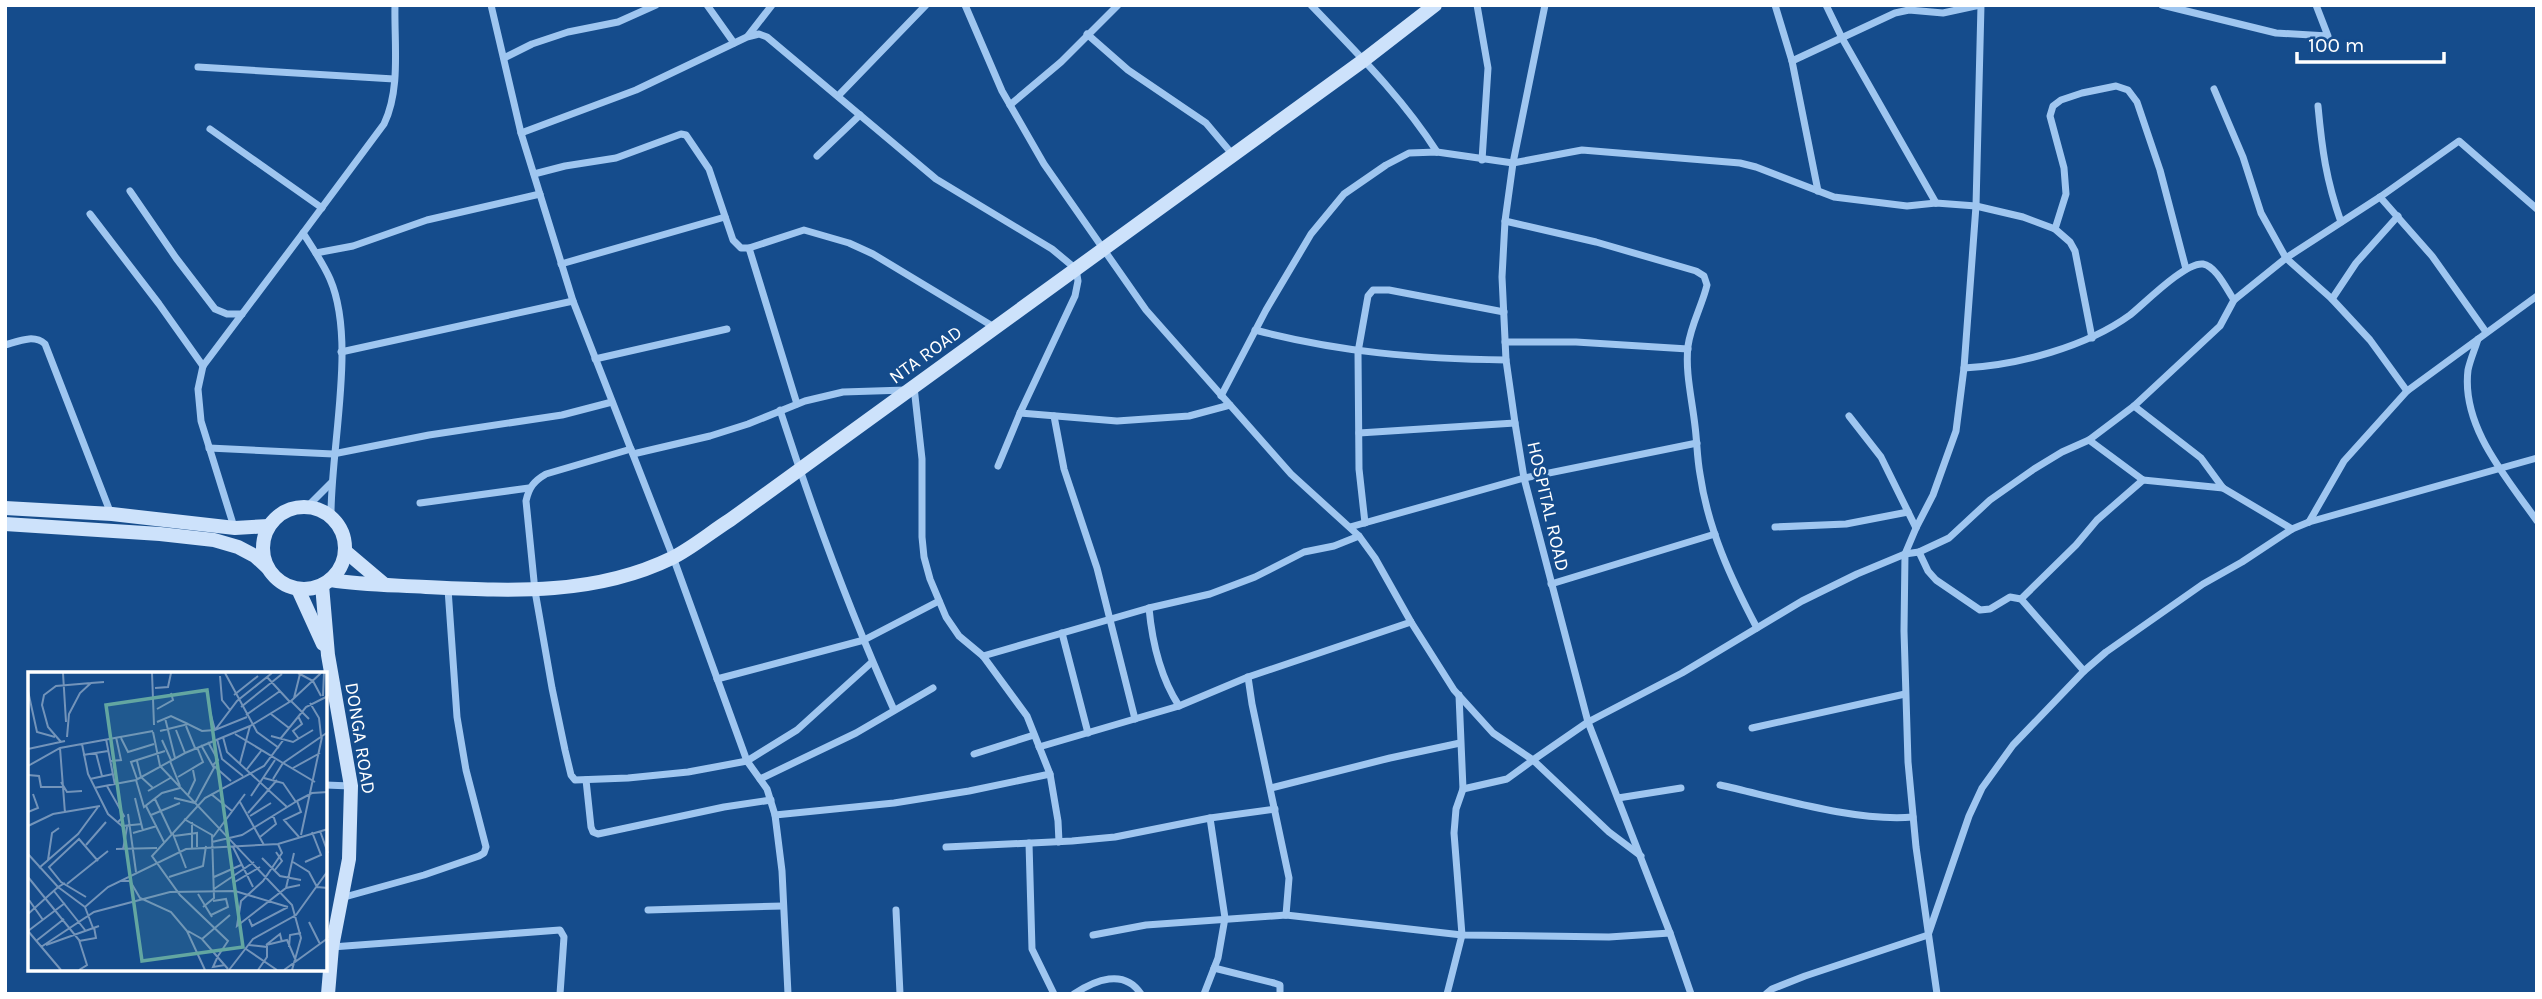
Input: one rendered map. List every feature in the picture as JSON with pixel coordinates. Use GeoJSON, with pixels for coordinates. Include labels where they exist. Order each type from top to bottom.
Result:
{"type":"FeatureCollection","features":[{"type":"Feature","properties":{"kind":"street"},"geometry":{"type":"LineString","coordinates":[[234,528],[198,404],[203,366],[384,124],[391,109],[394,79],[395,5]]}},
{"type":"Feature","properties":{"kind":"street"},"geometry":{"type":"LineString","coordinates":[[491,5],[522,133],[573,301],[673,557],[747,761],[771,800],[775,815],[783,906],[788,994]]}},
{"type":"Feature","properties":{"kind":"street"},"geometry":{"type":"LineString","coordinates":[[504,58],[532,44],[568,32],[618,22],[656,5]]}},
{"type":"Feature","properties":{"kind":"street"},"geometry":{"type":"LineString","coordinates":[[707,5],[734,43]]}},
{"type":"Feature","properties":{"kind":"street"},"geometry":{"type":"LineString","coordinates":[[747,37],[772,5]]}},
{"type":"Feature","properties":{"kind":"street"},"geometry":{"type":"LineString","coordinates":[[838,96],[926,5]]}},
{"type":"Feature","properties":{"kind":"street"},"geometry":{"type":"LineString","coordinates":[[965,5],[1010,105],[1044,164],[1146,310],[1291,474],[1359,536],[1459,695],[1493,733],[1533,760],[1609,832],[1641,856]]}},
{"type":"Feature","properties":{"kind":"street"},"geometry":{"type":"LineString","coordinates":[[1010,105],[1061,62],[1118,5]]}},
{"type":"Feature","properties":{"kind":"street"},"geometry":{"type":"LineString","coordinates":[[1311,5],[1416,120],[1437,152]]}},
{"type":"Feature","properties":{"kind":"street","name":"NTA ROAD"},"geometry":{"type":"LineString","coordinates":[[326,582],[535,591],[563,589],[609,581],[673,557],[799,470],[1233,156],[1435,5]]}},
{"type":"Feature","properties":{"kind":"street"},"geometry":{"type":"LineString","coordinates":[[1476,5],[1488,68],[1482,160]]}},
{"type":"Feature","properties":{"kind":"street","name":"HOSPITAL ROAD"},"geometry":{"type":"LineString","coordinates":[[1545,5],[1513,163],[1505,221],[1505,342],[1515,423],[1524,478],[1588,722],[1641,856],[1691,994]]}},
{"type":"Feature","properties":{"kind":"street"},"geometry":{"type":"LineString","coordinates":[[1775,5],[1792,61],[1818,191]]}},
{"type":"Feature","properties":{"kind":"street"},"geometry":{"type":"LineString","coordinates":[[1826,5],[1936,203]]}},
{"type":"Feature","properties":{"kind":"street"},"geometry":{"type":"LineString","coordinates":[[1792,61],[1908,7],[1943,13],[1981,5],[1976,206],[1964,368],[1956,431],[1933,495],[1905,554],[1905,694],[1913,817],[1937,994]]}},
{"type":"Feature","properties":{"kind":"street"},"geometry":{"type":"LineString","coordinates":[[2162,5],[2276,33],[2328,36],[2316,5]]}},
{"type":"Feature","properties":{"kind":"street"},"geometry":{"type":"LineString","coordinates":[[522,133],[636,90],[747,37],[759,34],[767,37],[936,179],[1052,249],[1076,269],[1078,281],[1075,296],[998,466]]}},
{"type":"Feature","properties":{"kind":"street"},"geometry":{"type":"LineString","coordinates":[[1087,34],[1128,70],[1206,122],[1233,156]]}},
{"type":"Feature","properties":{"kind":"street"},"geometry":{"type":"LineString","coordinates":[[198,67],[394,79]]}},
{"type":"Feature","properties":{"kind":"street"},"geometry":{"type":"LineString","coordinates":[[2055,229],[2066,194],[2050,116],[2053,106],[2061,100],[2082,93],[2116,86],[2128,90],[2137,102],[2156,159],[2186,269]]}},
{"type":"Feature","properties":{"kind":"street"},"geometry":{"type":"LineString","coordinates":[[2214,89],[2243,157],[2261,213],[2286,258],[2332,299],[2370,340],[2407,391]]}},
{"type":"Feature","properties":{"kind":"street"},"geometry":{"type":"LineString","coordinates":[[2318,106],[2324,166],[2329,190],[2341,222]]}},
{"type":"Feature","properties":{"kind":"street"},"geometry":{"type":"LineString","coordinates":[[817,156],[860,115]]}},
{"type":"Feature","properties":{"kind":"street"},"geometry":{"type":"LineString","coordinates":[[210,129],[322,208]]}},
{"type":"Feature","properties":{"kind":"street"},"geometry":{"type":"LineString","coordinates":[[534,174],[616,158],[681,134],[690,139],[709,169],[733,240],[741,248],[750,248],[804,230],[849,243],[873,254],[994,328]]}},
{"type":"Feature","properties":{"kind":"street"},"geometry":{"type":"LineString","coordinates":[[1463,789],[1507,779],[1588,722],[1682,673],[1801,601],[1857,574],[1905,554],[1919,552],[1948,538],[1990,500],[2034,468],[2089,440],[2134,406],[2220,326],[2234,300],[2286,258],[2380,197],[2459,141],[2537,209]]}},
{"type":"Feature","properties":{"kind":"street"},"geometry":{"type":"LineString","coordinates":[[1221,396],[1255,330],[1311,234],[1344,194],[1386,165],[1409,153],[1437,152],[1513,163],[1582,150],[1727,162],[1756,167],[1833,197],[1875,204],[1907,206],[1936,203],[1976,206],[2022,218],[2055,229],[2070,242],[2075,251],[2092,338]]}},
{"type":"Feature","properties":{"kind":"street"},"geometry":{"type":"LineString","coordinates":[[130,191],[215,309],[227,314],[242,314]]}},
{"type":"Feature","properties":{"kind":"street"},"geometry":{"type":"LineString","coordinates":[[316,253],[365,243],[428,220],[540,194]]}},
{"type":"Feature","properties":{"kind":"street"},"geometry":{"type":"LineString","coordinates":[[2380,197],[2432,256],[2486,332]]}},
{"type":"Feature","properties":{"kind":"street"},"geometry":{"type":"LineString","coordinates":[[90,214],[203,366]]}},
{"type":"Feature","properties":{"kind":"street"},"geometry":{"type":"LineString","coordinates":[[2332,299],[2356,263],[2398,216]]}},
{"type":"Feature","properties":{"kind":"street"},"geometry":{"type":"LineString","coordinates":[[561,264],[725,217]]}},
{"type":"Feature","properties":{"kind":"street"},"geometry":{"type":"LineString","coordinates":[[1505,221],[1596,242],[1696,271],[1704,276],[1707,285],[1692,325],[1688,349],[1688,377],[1699,473],[1715,534],[1736,589],[1757,628]]}},
{"type":"Feature","properties":{"kind":"street"},"geometry":{"type":"LineString","coordinates":[[303,233],[330,279],[339,310],[340,404],[333,454],[331,518]]}},
{"type":"Feature","properties":{"kind":"street"},"geometry":{"type":"LineString","coordinates":[[750,248],[797,404]]}},
{"type":"Feature","properties":{"kind":"street"},"geometry":{"type":"LineString","coordinates":[[1964,368],[1998,366],[2092,338],[2128,316],[2186,269],[2200,263],[2209,266],[2234,300]]}},
{"type":"Feature","properties":{"kind":"street"},"geometry":{"type":"LineString","coordinates":[[1365,523],[1359,469],[1359,352],[1368,296],[1373,290],[1388,290],[1504,312]]}},
{"type":"Feature","properties":{"kind":"street"},"geometry":{"type":"LineString","coordinates":[[2309,522],[2344,461],[2407,391],[2537,296]]}},
{"type":"Feature","properties":{"kind":"street"},"geometry":{"type":"LineString","coordinates":[[341,352],[573,301]]}},
{"type":"Feature","properties":{"kind":"street"},"geometry":{"type":"LineString","coordinates":[[595,359],[727,329]]}},
{"type":"Feature","properties":{"kind":"street"},"geometry":{"type":"LineString","coordinates":[[1255,330],[1300,342],[1359,352],[1444,359],[1506,360]]}},
{"type":"Feature","properties":{"kind":"street"},"geometry":{"type":"LineString","coordinates":[[5,345],[30,338],[40,339],[45,344],[111,514]]}},
{"type":"Feature","properties":{"kind":"street"},"geometry":{"type":"LineString","coordinates":[[2478,338],[2469,370],[2468,399],[2476,425],[2500,470],[2537,521]]}},
{"type":"Feature","properties":{"kind":"street"},"geometry":{"type":"LineString","coordinates":[[1505,342],[1576,342],[1688,349]]}},
{"type":"Feature","properties":{"kind":"street"},"geometry":{"type":"LineString","coordinates":[[872,662],[797,730],[747,761],[688,772],[575,780],[568,763],[535,591],[526,501],[529,488],[546,474],[710,436],[797,404],[843,393],[911,388],[922,459],[924,557],[939,601],[959,636],[983,656],[1027,716],[1050,774],[1059,842]]}},
{"type":"Feature","properties":{"kind":"street"},"geometry":{"type":"LineString","coordinates":[[209,448],[333,454],[440,433],[562,415],[612,402]]}},
{"type":"Feature","properties":{"kind":"street"},"geometry":{"type":"LineString","coordinates":[[1020,413],[1117,421],[1189,416],[1230,405]]}},
{"type":"Feature","properties":{"kind":"street"},"geometry":{"type":"LineString","coordinates":[[2134,406],[2201,458],[2223,488],[2292,529]]}},
{"type":"Feature","properties":{"kind":"street"},"geometry":{"type":"LineString","coordinates":[[780,410],[799,470],[872,662],[894,710]]}},
{"type":"Feature","properties":{"kind":"street"},"geometry":{"type":"LineString","coordinates":[[1054,416],[1064,469],[1097,568],[1135,719]]}},
{"type":"Feature","properties":{"kind":"street"},"geometry":{"type":"LineString","coordinates":[[1849,416],[1881,457],[1916,528]]}},
{"type":"Feature","properties":{"kind":"street"},"geometry":{"type":"LineString","coordinates":[[1359,433],[1515,423]]}},
{"type":"Feature","properties":{"kind":"street"},"geometry":{"type":"LineString","coordinates":[[2089,440],[2143,480],[2223,488]]}},
{"type":"Feature","properties":{"kind":"street"},"geometry":{"type":"LineString","coordinates":[[1350,527],[1524,478],[1697,443]]}},
{"type":"Feature","properties":{"kind":"street"},"geometry":{"type":"LineString","coordinates":[[1928,935],[1960,841],[1982,788],[2013,746],[2084,671],[2106,652],[2203,584],[2292,529],[2537,458]]}},
{"type":"Feature","properties":{"kind":"street"},"geometry":{"type":"LineString","coordinates":[[2021,599],[2076,545],[2097,520],[2143,480]]}},
{"type":"Feature","properties":{"kind":"street"},"geometry":{"type":"LineString","coordinates":[[306,507],[331,483]]}},
{"type":"Feature","properties":{"kind":"street"},"geometry":{"type":"LineString","coordinates":[[420,503],[529,488]]}},
{"type":"Feature","properties":{"kind":"street"},"geometry":{"type":"LineString","coordinates":[[5,524],[214,540],[238,547],[255,556],[280,582],[298,589],[326,582],[342,562],[345,551],[342,533],[331,518],[320,510],[306,507],[285,511],[269,526],[263,546],[267,567]]}},
{"type":"Feature","properties":{"kind":"street"},"geometry":{"type":"LineString","coordinates":[[5,508],[111,514],[234,528],[269,526]]}},
{"type":"Feature","properties":{"kind":"street"},"geometry":{"type":"LineString","coordinates":[[1775,527],[1846,524],[1908,512]]}},
{"type":"Feature","properties":{"kind":"street"},"geometry":{"type":"LineString","coordinates":[[1551,584],[1715,534]]}},
{"type":"Feature","properties":{"kind":"street"},"geometry":{"type":"LineString","coordinates":[[983,656],[1111,618],[1210,594],[1255,577],[1304,552],[1334,546],[1359,536]]}},
{"type":"Feature","properties":{"kind":"street"},"geometry":{"type":"LineString","coordinates":[[345,551],[384,584]]}},
{"type":"Feature","properties":{"kind":"street"},"geometry":{"type":"LineString","coordinates":[[1919,552],[1928,571],[1937,580],[1980,610],[1990,609],[2010,597],[2021,599],[2084,671]]}},
{"type":"Feature","properties":{"kind":"street"},"geometry":{"type":"LineString","coordinates":[[326,582],[328,655]]}},
{"type":"Feature","properties":{"kind":"street"},"geometry":{"type":"LineString","coordinates":[[341,898],[484,853],[486,847],[457,717],[447,588]]}},
{"type":"Feature","properties":{"kind":"street"},"geometry":{"type":"LineString","coordinates":[[298,589],[328,655]]}},
{"type":"Feature","properties":{"kind":"street"},"geometry":{"type":"LineString","coordinates":[[717,679],[864,640],[939,601]]}},
{"type":"Feature","properties":{"kind":"street"},"geometry":{"type":"LineString","coordinates":[[1149,608],[1151,630],[1169,690],[1180,706]]}},
{"type":"Feature","properties":{"kind":"street"},"geometry":{"type":"LineString","coordinates":[[1039,747],[1180,706],[1248,677],[1411,622]]}},
{"type":"Feature","properties":{"kind":"street"},"geometry":{"type":"LineString","coordinates":[[1062,633],[1088,733]]}},
{"type":"Feature","properties":{"kind":"street","name":"DONGA ROAD"},"geometry":{"type":"LineString","coordinates":[[328,655],[351,786],[349,859],[332,947],[328,994]]}},
{"type":"Feature","properties":{"kind":"street"},"geometry":{"type":"LineString","coordinates":[[1248,677],[1289,877],[1286,915]]}},
{"type":"Feature","properties":{"kind":"street"},"geometry":{"type":"LineString","coordinates":[[760,779],[856,733],[933,688]]}},
{"type":"Feature","properties":{"kind":"street"},"geometry":{"type":"LineString","coordinates":[[1752,728],[1905,694]]}},
{"type":"Feature","properties":{"kind":"street"},"geometry":{"type":"LineString","coordinates":[[1447,994],[1462,935],[1454,833],[1456,809],[1463,789],[1459,695]]}},
{"type":"Feature","properties":{"kind":"street"},"geometry":{"type":"LineString","coordinates":[[974,754],[1034,735]]}},
{"type":"Feature","properties":{"kind":"street"},"geometry":{"type":"LineString","coordinates":[[1271,788],[1460,743]]}},
{"type":"Feature","properties":{"kind":"street"},"geometry":{"type":"LineString","coordinates":[[775,815],[894,803],[1050,774]]}},
{"type":"Feature","properties":{"kind":"street"},"geometry":{"type":"LineString","coordinates":[[586,780],[591,827],[593,832],[598,834],[724,807],[771,800]]}},
{"type":"Feature","properties":{"kind":"street"},"geometry":{"type":"LineString","coordinates":[[327,785],[351,786]]}},
{"type":"Feature","properties":{"kind":"street"},"geometry":{"type":"LineString","coordinates":[[1720,785],[1854,814],[1895,819],[1913,817]]}},
{"type":"Feature","properties":{"kind":"street"},"geometry":{"type":"LineString","coordinates":[[1618,798],[1681,788]]}},
{"type":"Feature","properties":{"kind":"street"},"geometry":{"type":"LineString","coordinates":[[946,847],[1059,842],[1115,836],[1275,809]]}},
{"type":"Feature","properties":{"kind":"street"},"geometry":{"type":"LineString","coordinates":[[1204,994],[1214,968],[1225,918],[1210,818]]}},
{"type":"Feature","properties":{"kind":"street"},"geometry":{"type":"LineString","coordinates":[[1029,843],[1032,949],[1054,994]]}},
{"type":"Feature","properties":{"kind":"street"},"geometry":{"type":"LineString","coordinates":[[649,910],[783,906]]}},
{"type":"Feature","properties":{"kind":"street"},"geometry":{"type":"LineString","coordinates":[[896,910],[900,994]]}},
{"type":"Feature","properties":{"kind":"street"},"geometry":{"type":"LineString","coordinates":[[1093,935],[1146,925],[1286,915],[1462,935],[1609,937],[1670,933]]}},
{"type":"Feature","properties":{"kind":"street"},"geometry":{"type":"LineString","coordinates":[[332,947],[560,930],[564,937],[560,994]]}},
{"type":"Feature","properties":{"kind":"street"},"geometry":{"type":"LineString","coordinates":[[1766,994],[1805,976],[1928,935]]}},
{"type":"Feature","properties":{"kind":"street"},"geometry":{"type":"LineString","coordinates":[[1214,968],[1280,985],[1280,994]]}},
{"type":"Feature","properties":{"kind":"street"},"geometry":{"type":"LineString","coordinates":[[1074,994],[1095,982],[1110,978],[1124,980],[1137,987],[1141,994]]}}]}
